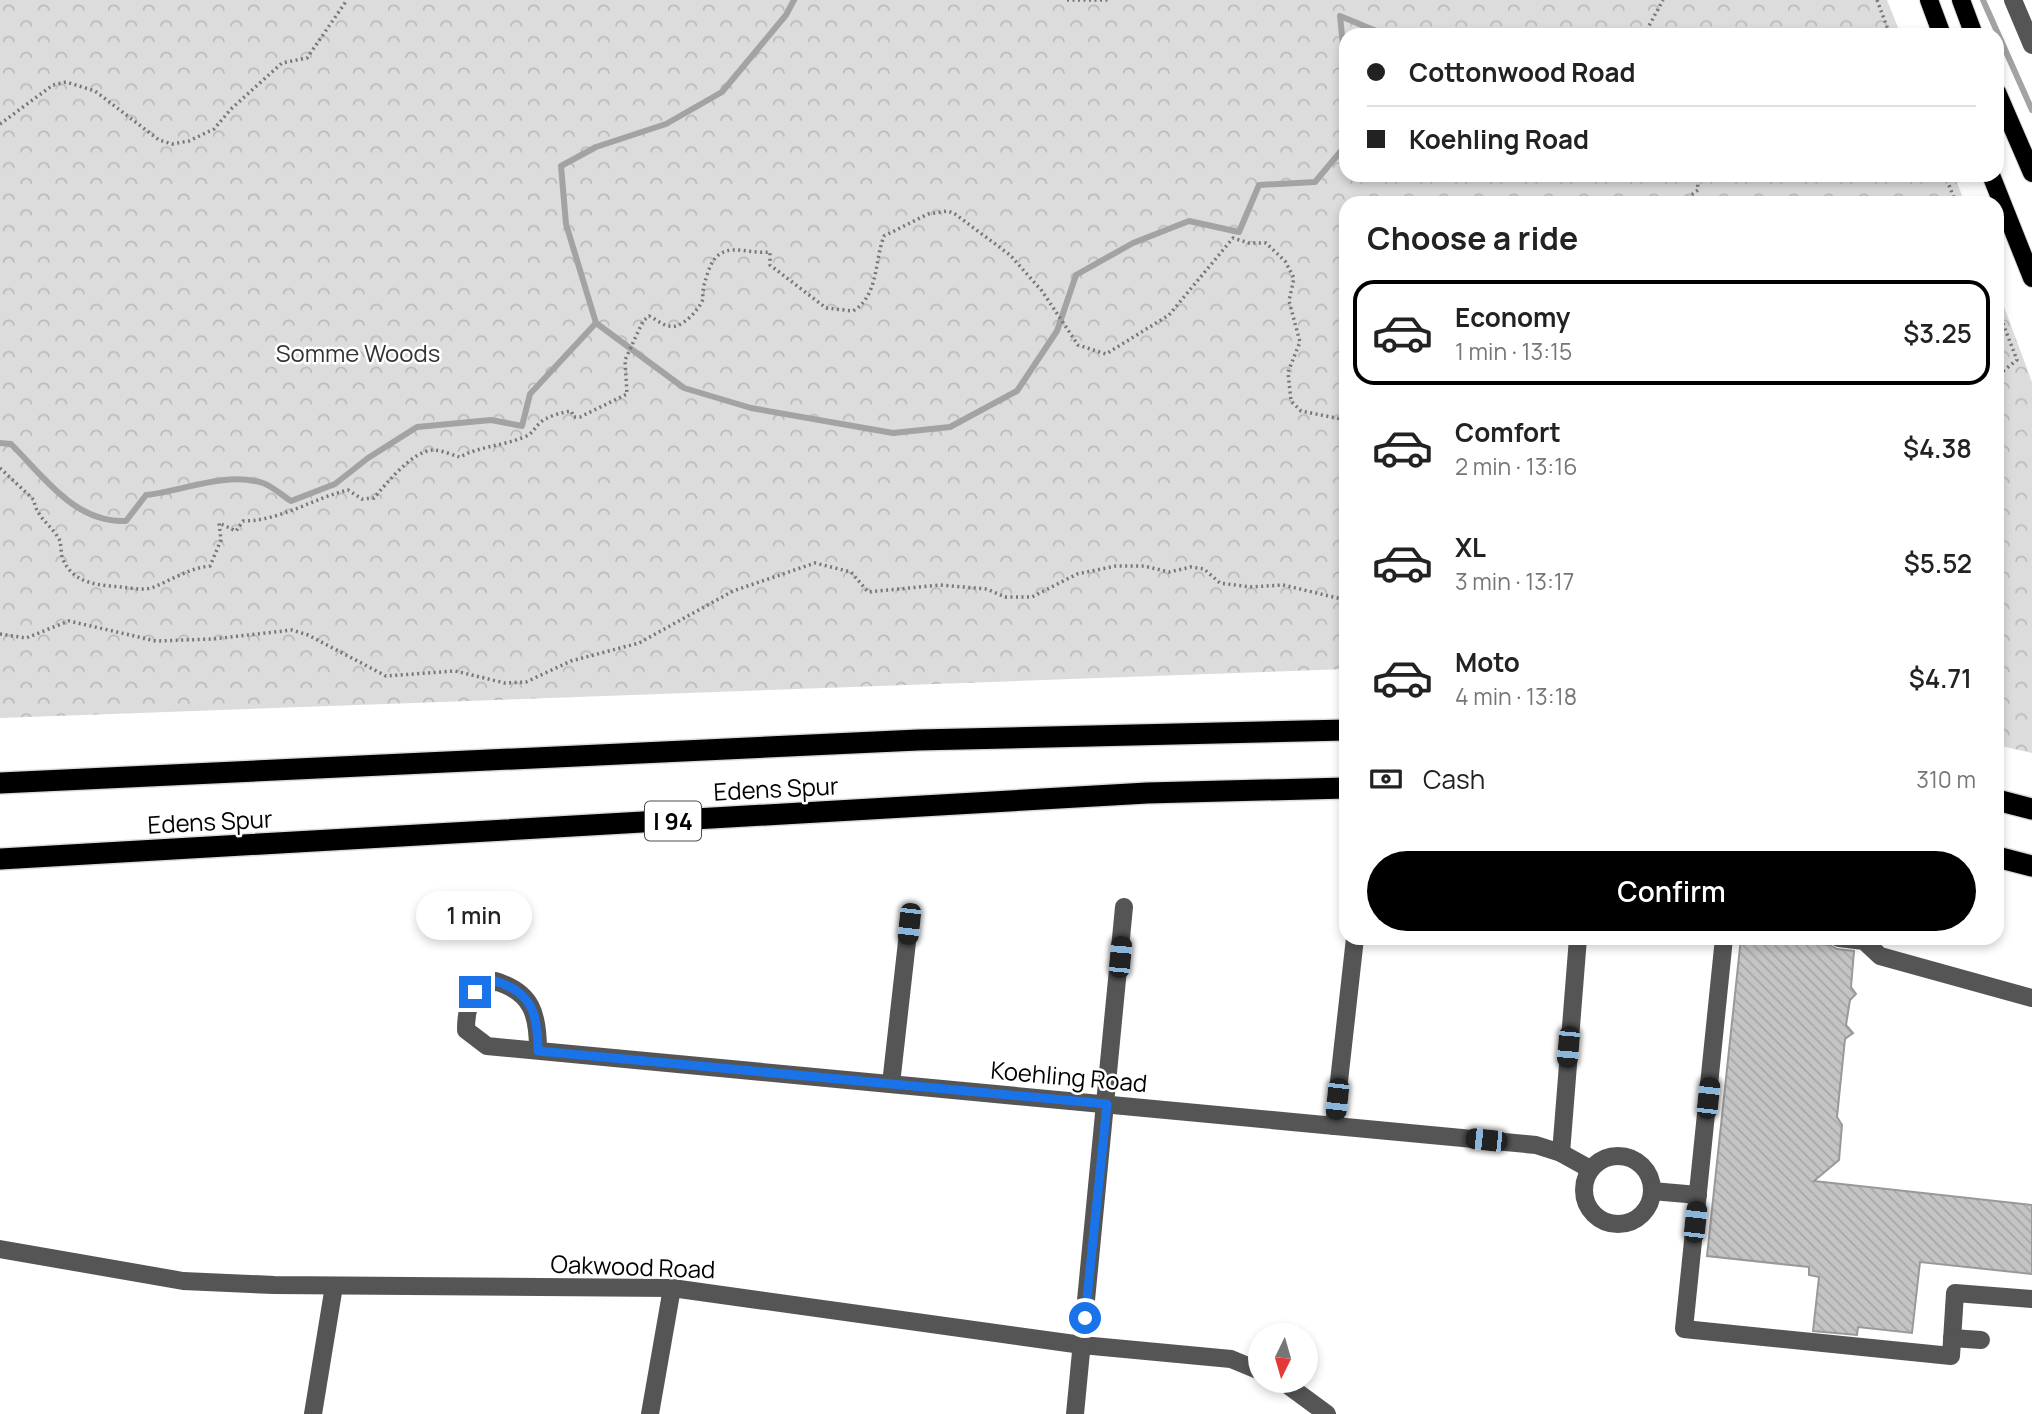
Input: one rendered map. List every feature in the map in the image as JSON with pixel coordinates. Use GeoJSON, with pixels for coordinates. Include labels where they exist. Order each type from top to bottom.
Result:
{"type":"FeatureCollection","features":[{"type":"Feature","properties":{"kind":"highway","name":"Edens Spur"},"geometry":{"type":"LineString","coordinates":[[0,783],[904,741],[1339,730]]}},
{"type":"Feature","properties":{"kind":"highway","name":"Edens Spur"},"geometry":{"type":"LineString","coordinates":[[0,859],[1133,794],[1339,788]]}},
{"type":"Feature","properties":{"kind":"highway"},"geometry":{"type":"LineString","coordinates":[[2004,802],[2032,809]]}},
{"type":"Feature","properties":{"kind":"highway"},"geometry":{"type":"LineString","coordinates":[[2004,860],[2032,866]]}},
{"type":"Feature","properties":{"kind":"main road"},"geometry":{"type":"LineString","coordinates":[[1929,0],[1939,28]]}},
{"type":"Feature","properties":{"kind":"main road"},"geometry":{"type":"LineString","coordinates":[[1961,0],[1971,28]]}},
{"type":"Feature","properties":{"kind":"main road"},"geometry":{"type":"LineString","coordinates":[[2004,108],[2032,173]]}},
{"type":"Feature","properties":{"kind":"main road"},"geometry":{"type":"LineString","coordinates":[[2004,206],[2032,278]]}},
{"type":"Feature","properties":{"kind":"street"},"geometry":{"type":"LineString","coordinates":[[2013,0],[2032,45]]}},
{"type":"Feature","properties":{"kind":"street"},"geometry":{"type":"LineString","coordinates":[[1075,1414],[1124,908]]}},
{"type":"Feature","properties":{"kind":"street"},"geometry":{"type":"LineString","coordinates":[[891,1084],[909,924]]}},
{"type":"Feature","properties":{"kind":"street"},"geometry":{"type":"LineString","coordinates":[[1334,1126],[1354,945]]}},
{"type":"Feature","properties":{"kind":"street"},"geometry":{"type":"LineString","coordinates":[[1561,1153],[1577,945]]}},
{"type":"Feature","properties":{"kind":"street"},"geometry":{"type":"LineString","coordinates":[[1723,945],[1684,1329],[1951,1356],[1955,1293],[2032,1299]]}},
{"type":"Feature","properties":{"kind":"street"},"geometry":{"type":"LineString","coordinates":[[1868,945],[1880,956],[2032,998]]}},
{"type":"Feature","properties":{"kind":"street","name":"Koehling Road"},"geometry":{"type":"LineString","coordinates":[[538,1051],[535,1019],[528,1000],[515,987],[495,981],[475,992],[466,1009],[466,1030],[487,1046],[538,1051],[1107,1104],[1536,1145],[1561,1153],[1590,1169]]}},
{"type":"Feature","properties":{"kind":"street"},"geometry":{"type":"LineString","coordinates":[[1609,1156],[1632,1159],[1648,1175],[1652,1191],[1644,1212],[1635,1219],[1612,1224],[1601,1220],[1586,1203],[1583,1191],[1590,1169],[1609,1156]]}},
{"type":"Feature","properties":{"kind":"street"},"geometry":{"type":"LineString","coordinates":[[1652,1191],[1698,1195]]}},
{"type":"Feature","properties":{"kind":"street","name":"Oakwood Road"},"geometry":{"type":"LineString","coordinates":[[0,1249],[183,1281],[334,1286],[672,1288],[1082,1345],[1231,1359],[1248,1366]]}},
{"type":"Feature","properties":{"kind":"street"},"geometry":{"type":"LineString","coordinates":[[313,1414],[334,1286]]}},
{"type":"Feature","properties":{"kind":"street"},"geometry":{"type":"LineString","coordinates":[[650,1414],[672,1288]]}},
{"type":"Feature","properties":{"kind":"street"},"geometry":{"type":"LineString","coordinates":[[1952,1338],[1981,1340]]}},
{"type":"Feature","properties":{"kind":"street"},"geometry":{"type":"LineString","coordinates":[[1298,1393],[1327,1414]]}},
{"type":"Feature","properties":{"kind":"path"},"geometry":{"type":"LineString","coordinates":[[0,124],[53,85],[66,82],[95,91],[134,124],[159,139],[172,144],[189,141],[214,129],[231,109],[282,63],[307,58],[347,0]]}},
{"type":"Feature","properties":{"kind":"path"},"geometry":{"type":"LineString","coordinates":[[1067,0],[1110,0]]}},
{"type":"Feature","properties":{"kind":"path"},"geometry":{"type":"LineString","coordinates":[[1648,28],[1663,0]]}},
{"type":"Feature","properties":{"kind":"path"},"geometry":{"type":"LineString","coordinates":[[1877,0],[1888,28]]}},
{"type":"Feature","properties":{"kind":"path"},"geometry":{"type":"LineString","coordinates":[[1690,196],[1698,190],[1697,182]]}},
{"type":"Feature","properties":{"kind":"path"},"geometry":{"type":"LineString","coordinates":[[0,468],[34,500],[35,509],[58,538],[62,557],[69,570],[89,584],[151,588],[194,568],[210,566],[221,540],[219,523],[236,531],[243,521],[255,521],[315,504],[324,496],[348,490],[362,499],[374,498],[380,486],[393,480],[405,464],[423,452],[441,451],[460,457],[479,448],[526,437],[536,430],[541,422],[563,412],[571,411],[574,417],[580,417],[620,399],[627,394],[625,360],[643,320],[649,316],[670,327],[678,326],[694,313],[703,299],[702,289],[712,260],[721,252],[736,249],[770,253],[770,265],[806,294],[835,311],[853,311],[867,300],[884,236],[928,214],[948,211],[971,224],[1010,256],[1042,291],[1078,345],[1106,354],[1169,315],[1233,238],[1249,243],[1266,243],[1284,261],[1294,278],[1289,301],[1300,342],[1287,372],[1292,401],[1301,411],[1339,419]]}},
{"type":"Feature","properties":{"kind":"path"},"geometry":{"type":"LineString","coordinates":[[2004,326],[2017,360],[2004,370]]}},
{"type":"Feature","properties":{"kind":"path"},"geometry":{"type":"LineString","coordinates":[[0,634],[26,638],[69,621],[156,641],[213,639],[292,630],[308,635],[386,676],[455,671],[505,682],[526,682],[571,661],[639,643],[733,591],[815,563],[851,572],[868,592],[940,585],[987,589],[1005,597],[1032,597],[1077,574],[1116,566],[1144,566],[1169,572],[1191,567],[1204,569],[1220,583],[1250,587],[1283,584],[1339,598]]}},
{"type":"Feature","properties":{"kind":"green space","name":"Somme Woods"},"geometry":{"type":"Polygon","coordinates":[[[0,0],[1887,0],[1898,28],[1339,28],[1339,182],[1957,182],[1962,196],[1339,196],[1339,669],[0,718],[0,0]]]}},
{"type":"Feature","properties":{"kind":"green space"},"geometry":{"type":"Polygon","coordinates":[[[2004,307],[2032,382],[2032,753],[2004,747],[2004,307]]]}},
{"type":"Feature","properties":{"kind":"building"},"geometry":{"type":"Polygon","coordinates":[[[1740,945],[1830,945],[1837,949],[1854,951],[1851,987],[1856,994],[1850,1000],[1846,1025],[1853,1033],[1845,1039],[1837,1117],[1842,1125],[1839,1160],[1814,1181],[2032,1205],[2032,1274],[1920,1262],[1912,1333],[1858,1327],[1857,1335],[1813,1331],[1819,1277],[1809,1275],[1809,1267],[1707,1256],[1740,945]]]}},
{"type":"Feature","properties":{"kind":"waterway"},"geometry":{"type":"LineString","coordinates":[[794,0],[786,15],[722,92],[666,124],[596,147],[561,166],[566,224],[596,323],[684,388],[751,408],[893,433],[950,427],[1017,391],[1057,331],[1076,275],[1133,243],[1189,221],[1239,232],[1259,185],[1315,182],[1339,153]]}},
{"type":"Feature","properties":{"kind":"waterway"},"geometry":{"type":"LineString","coordinates":[[1983,0],[1995,28]]}},
{"type":"Feature","properties":{"kind":"waterway"},"geometry":{"type":"LineString","coordinates":[[1341,28],[1340,16],[1369,28]]}},
{"type":"Feature","properties":{"kind":"waterway"},"geometry":{"type":"LineString","coordinates":[[2004,47],[2032,110]]}},
{"type":"Feature","properties":{"kind":"waterway"},"geometry":{"type":"LineString","coordinates":[[0,443],[11,444],[49,484],[76,506],[91,515],[108,520],[126,521],[146,495],[219,480],[263,483],[291,501],[335,484],[368,458],[417,427],[491,420],[522,426],[530,394],[596,323]]}},
{"type":"Feature","properties":{"kind":"route"},"geometry":{"type":"LineString","coordinates":[[475,992],[495,981],[515,987],[528,1000],[538,1028],[538,1051],[1107,1104],[1085,1318]]}}]}
